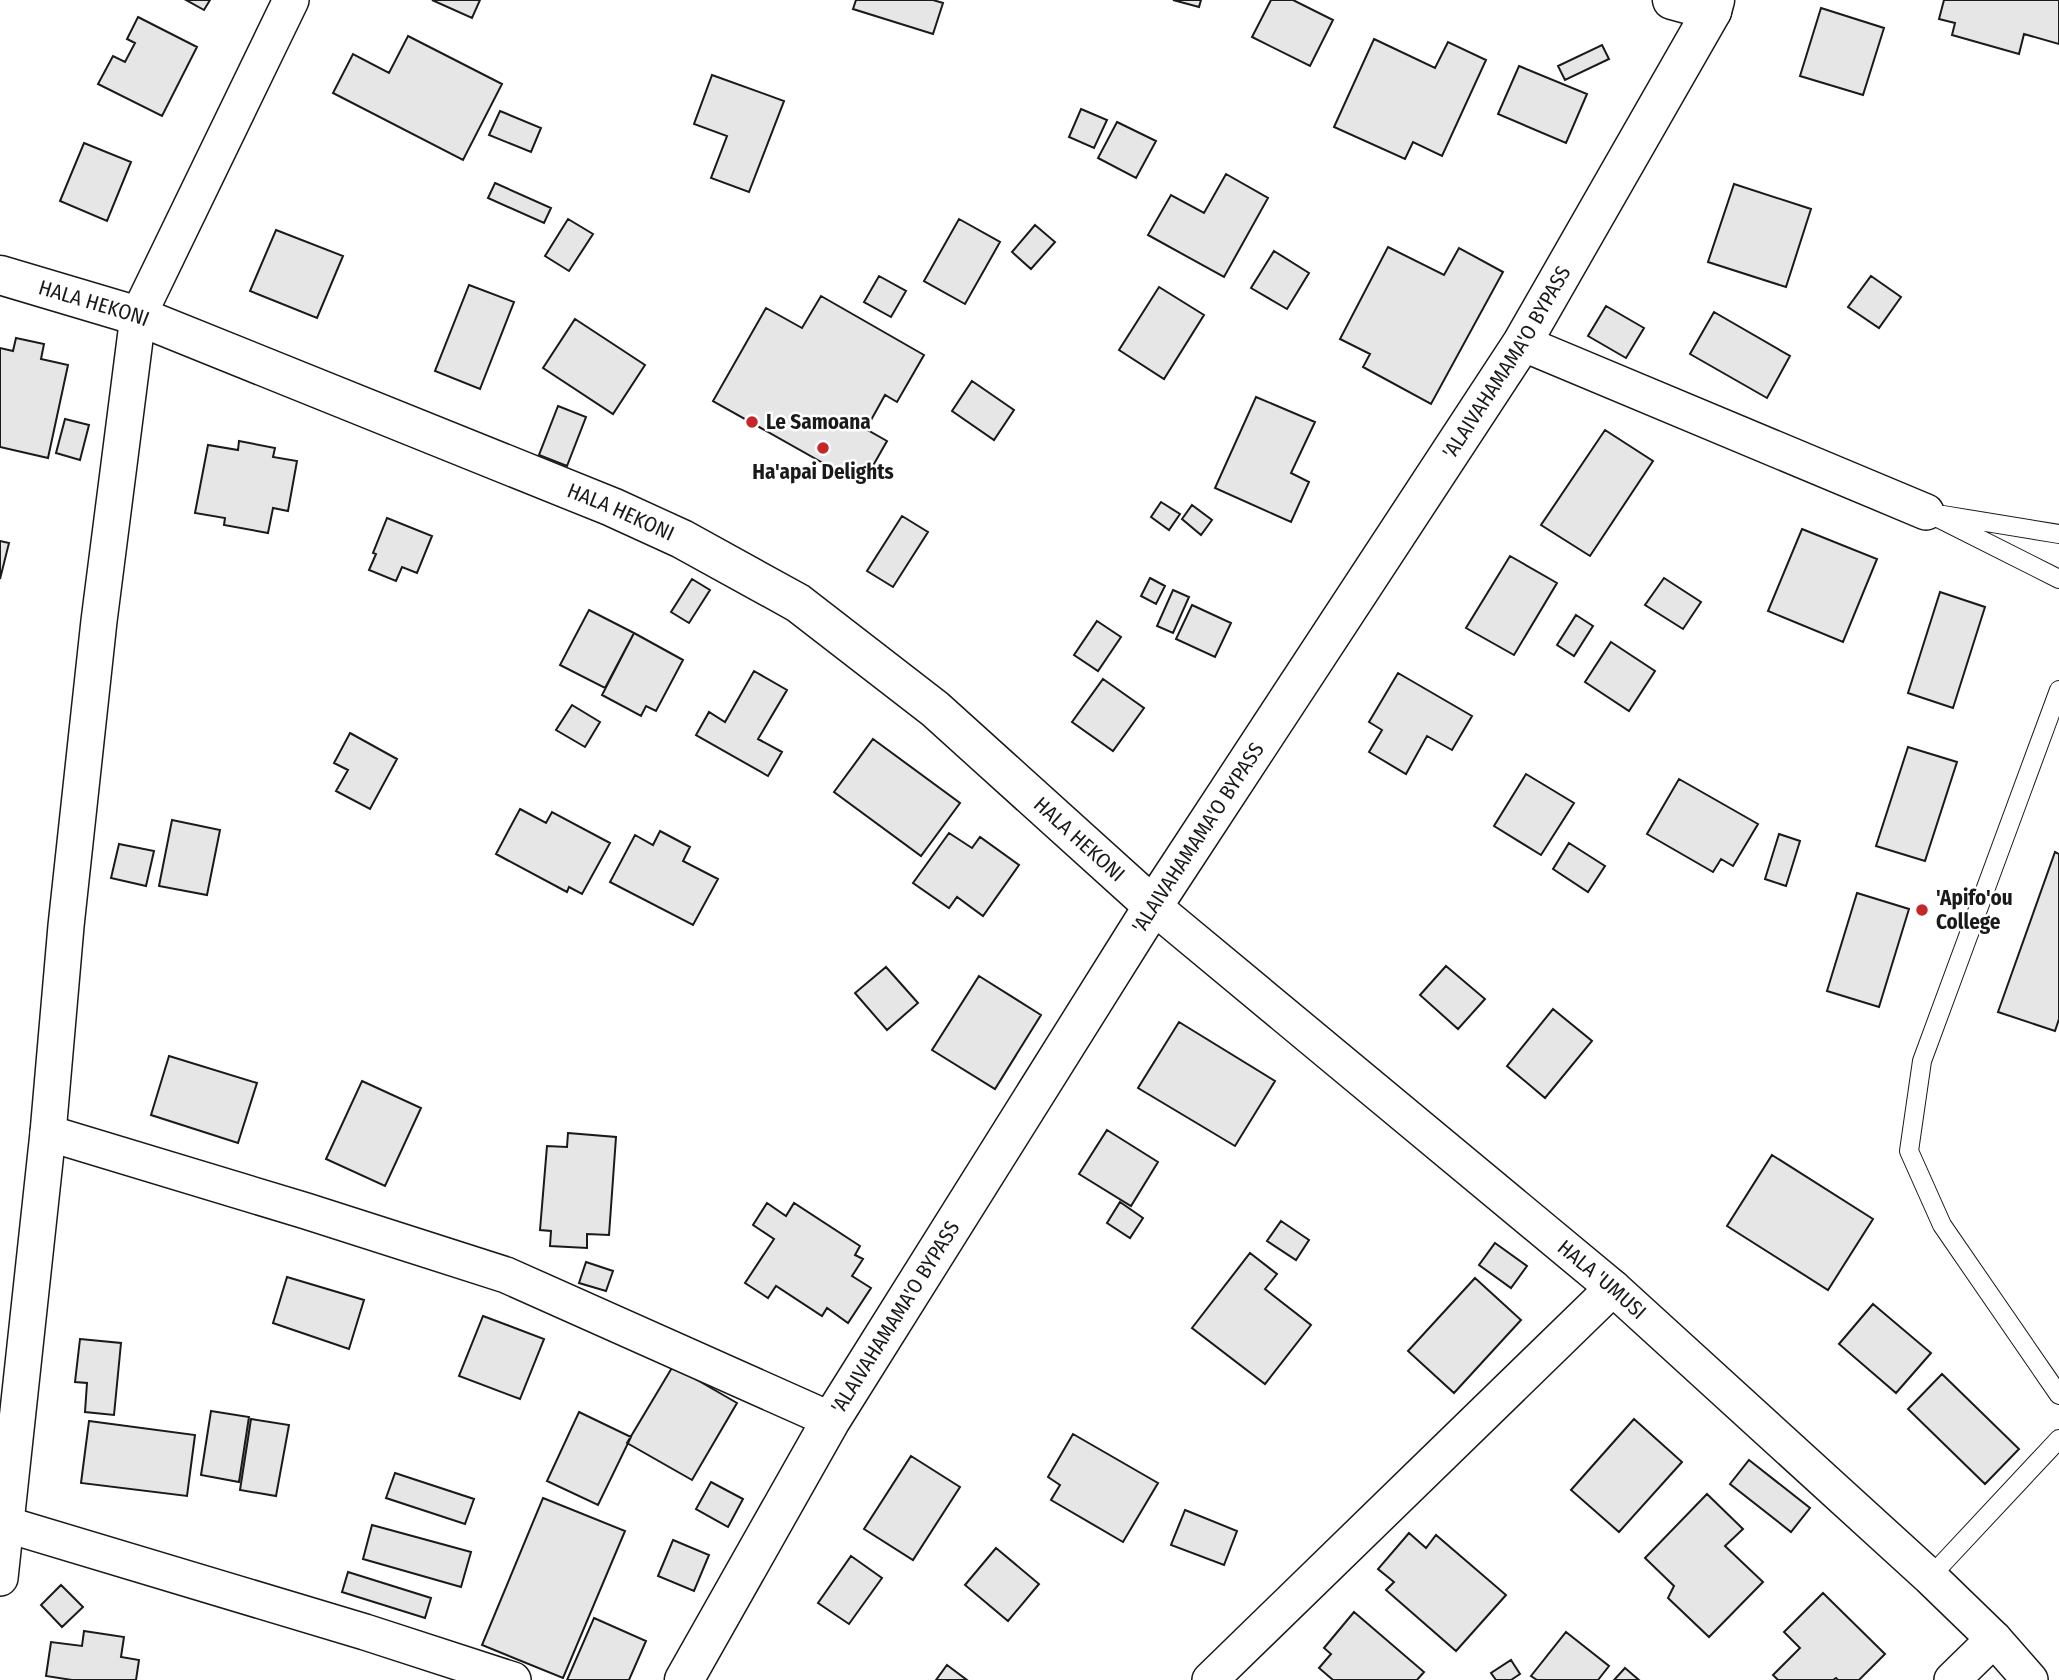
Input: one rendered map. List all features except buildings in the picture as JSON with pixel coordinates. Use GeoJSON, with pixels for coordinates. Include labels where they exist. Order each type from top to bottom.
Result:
{"type":"FeatureCollection","features":[{"type":"Feature","properties":{"kind":"main road"},"geometry":{"type":"LineString","coordinates":[[1672,0],[1714,6]]}},
{"type":"Feature","properties":{"kind":"main road","name":"'ALAIVAHAMAMA'O BYPASS"},"geometry":{"type":"LineString","coordinates":[[684,1680],[831,1420],[1153,906],[1522,344],[1714,6]]}},
{"type":"Feature","properties":{"kind":"main road","name":"HALA HEKONI"},"geometry":{"type":"LineString","coordinates":[[0,275],[138,316],[611,508],[681,539],[798,603],[935,709],[1153,906]]}},
{"type":"Feature","properties":{"kind":"street"},"geometry":{"type":"LineString","coordinates":[[0,1578],[48,1133],[66,926],[97,635],[138,316],[291,0]]}},
{"type":"Feature","properties":{"kind":"street"},"geometry":{"type":"LineString","coordinates":[[1522,344],[1926,512]]}},
{"type":"Feature","properties":{"kind":"street","name":"HALA 'UMUSI"},"geometry":{"type":"LineString","coordinates":[[1153,906],[1613,1288],[1930,1577],[1994,1639],[2030,1680]]}},
{"type":"Feature","properties":{"kind":"street"},"geometry":{"type":"LineString","coordinates":[[48,1133],[506,1275],[831,1420]]}},
{"type":"Feature","properties":{"kind":"street"},"geometry":{"type":"LineString","coordinates":[[1210,1680],[1613,1288]]}},
{"type":"Feature","properties":{"kind":"street"},"geometry":{"type":"LineString","coordinates":[[5,1524],[365,1632],[513,1680]]}},
{"type":"Feature","properties":{"kind":"street"},"geometry":{"type":"LineString","coordinates":[[1952,1680],[1994,1639]]}},
{"type":"Feature","properties":{"kind":"lane"},"geometry":{"type":"LineString","coordinates":[[1926,512],[2059,534]]}},
{"type":"Feature","properties":{"kind":"lane"},"geometry":{"type":"LineString","coordinates":[[1926,512],[2059,579]]}},
{"type":"Feature","properties":{"kind":"lane"},"geometry":{"type":"LineString","coordinates":[[2059,690],[1923,1061],[1909,1151],[1942,1225],[2059,1395]]}},
{"type":"Feature","properties":{"kind":"lane"},"geometry":{"type":"LineString","coordinates":[[1930,1577],[2059,1439]]}},
{"type":"Feature","properties":{"kind":"place","name":"Le Samoana"},"geometry":{"type":"Point","coordinates":[752,422]}},
{"type":"Feature","properties":{"kind":"place","name":"Ha'apai Delights"},"geometry":{"type":"Point","coordinates":[823,448]}},
{"type":"Feature","properties":{"kind":"place","name":"'Apifo'ou College"},"geometry":{"type":"Point","coordinates":[1922,910]}}]}
